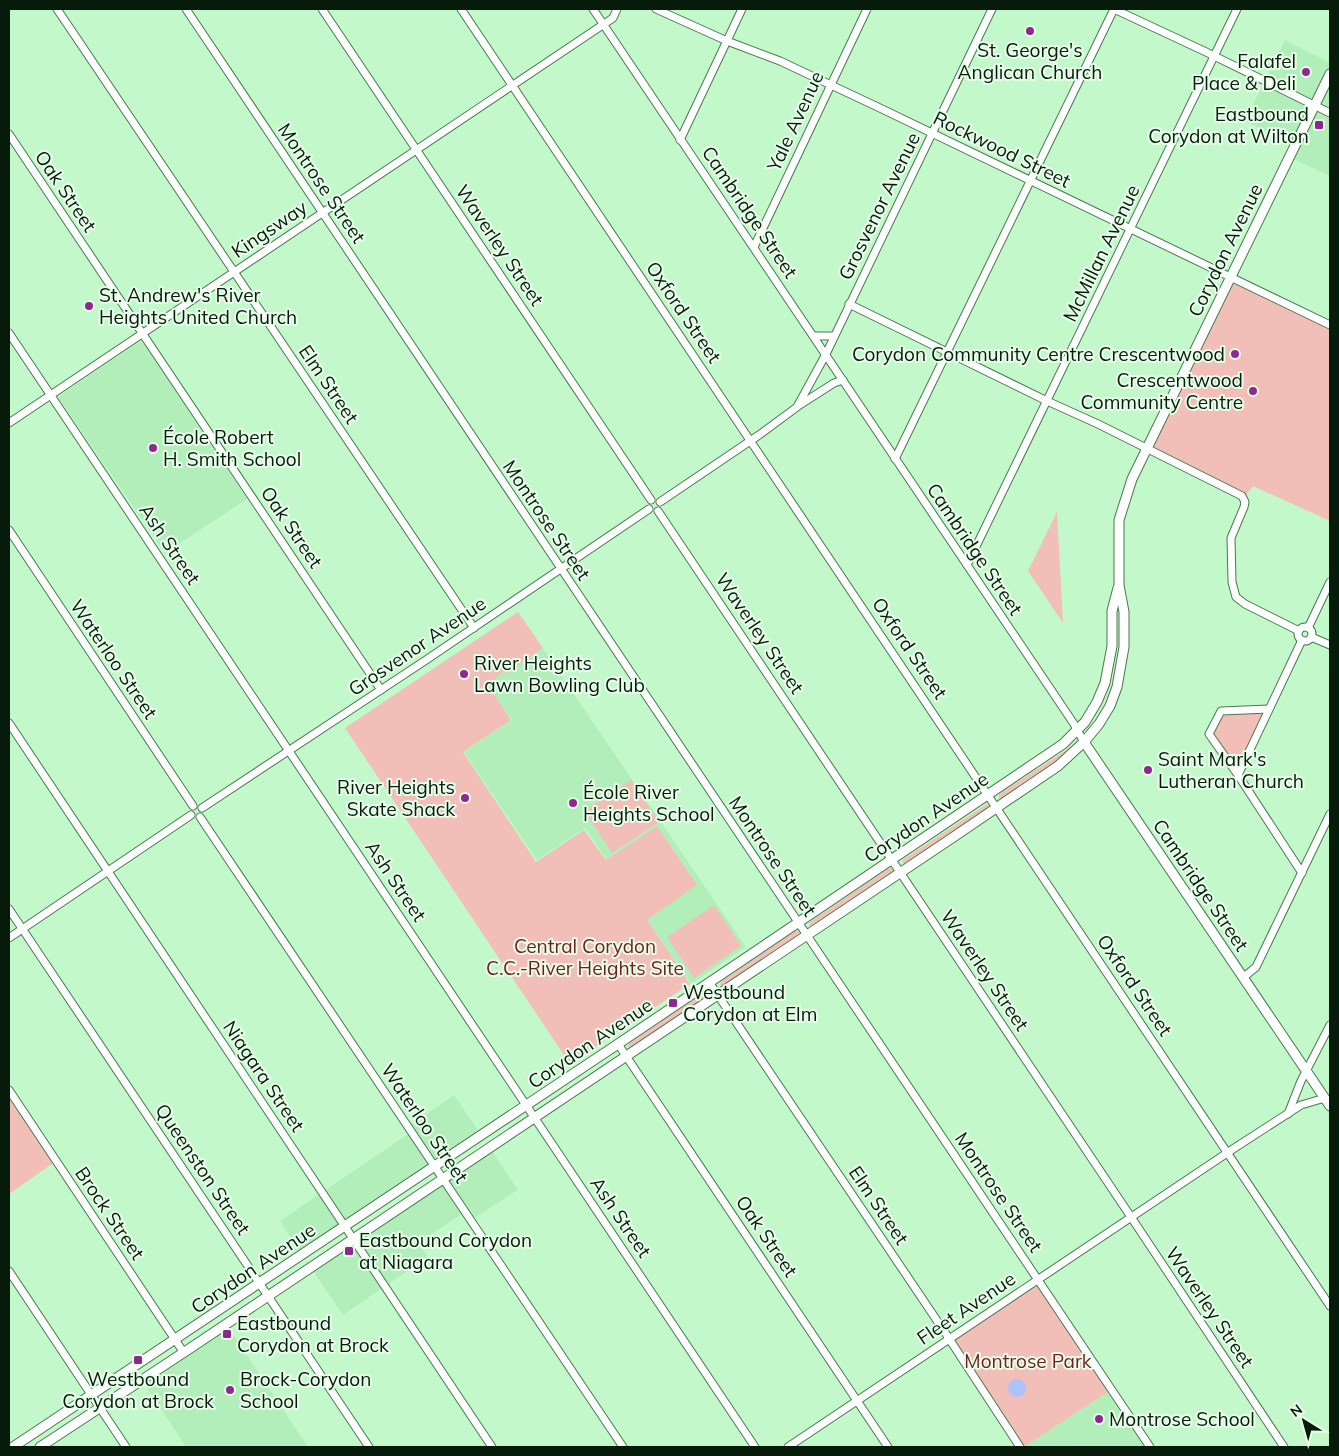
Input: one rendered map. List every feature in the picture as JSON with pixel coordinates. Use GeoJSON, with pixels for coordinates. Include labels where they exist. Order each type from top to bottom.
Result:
{"type":"FeatureCollection","features":[{"type":"Feature","properties":{"kind":"main road","name":"Corydon Avenue"},"geometry":{"type":"LineString","coordinates":[[40,1447],[184,1353],[997,808],[1058,766],[1084,742],[1099,724],[1110,706],[1117,687],[1124,647],[1124,612],[1119,585],[1119,520],[1132,479],[1330,74]]}},
{"type":"Feature","properties":{"kind":"main road","name":"Corydon Avenue"},"geometry":{"type":"LineString","coordinates":[[13,1447],[435,1167],[1053,752],[1078,731],[1085,722],[1097,702],[1105,683],[1112,646],[1112,611],[1119,585]]}},
{"type":"Feature","properties":{"kind":"main road","name":"Cambridge Street"},"geometry":{"type":"LineString","coordinates":[[1084,742],[1328,1102]]}},
{"type":"Feature","properties":{"kind":"street","name":"Elm Street"},"geometry":{"type":"LineString","coordinates":[[57,9],[474,628]]}},
{"type":"Feature","properties":{"kind":"street","name":"Montrose Street"},"geometry":{"type":"LineString","coordinates":[[186,9],[1150,1447]]}},
{"type":"Feature","properties":{"kind":"street","name":"Waverley Street"},"geometry":{"type":"LineString","coordinates":[[322,9],[651,500]]}},
{"type":"Feature","properties":{"kind":"street","name":"Oxford Street"},"geometry":{"type":"LineString","coordinates":[[461,9],[1330,1306]]}},
{"type":"Feature","properties":{"kind":"street","name":"Cambridge Street"},"geometry":{"type":"LineString","coordinates":[[594,9],[680,140],[968,565],[1084,742]]}},
{"type":"Feature","properties":{"kind":"street","name":"Kingsway"},"geometry":{"type":"LineString","coordinates":[[9,423],[613,18],[618,9]]}},
{"type":"Feature","properties":{"kind":"street","name":"Rockwood Street"},"geometry":{"type":"LineString","coordinates":[[656,9],[727,41],[780,61],[933,133],[1330,326]]}},
{"type":"Feature","properties":{"kind":"street"},"geometry":{"type":"LineString","coordinates":[[680,140],[742,9]]}},
{"type":"Feature","properties":{"kind":"street","name":"Yale Avenue"},"geometry":{"type":"LineString","coordinates":[[754,247],[867,9]]}},
{"type":"Feature","properties":{"kind":"street","name":"Grosvenor Avenue"},"geometry":{"type":"LineString","coordinates":[[797,407],[826,354],[992,9]]}},
{"type":"Feature","properties":{"kind":"street"},"geometry":{"type":"LineString","coordinates":[[895,459],[1114,9],[1330,112]]}},
{"type":"Feature","properties":{"kind":"street","name":"McMillan Avenue"},"geometry":{"type":"LineString","coordinates":[[968,565],[1237,9]]}},
{"type":"Feature","properties":{"kind":"street","name":"Oak Street"},"geometry":{"type":"LineString","coordinates":[[9,134],[381,690]]}},
{"type":"Feature","properties":{"kind":"street"},"geometry":{"type":"LineString","coordinates":[[849,304],[1239,494],[1244,498],[1244,507],[1231,538],[1232,582],[1236,597],[1245,604],[1300,631]]}},
{"type":"Feature","properties":{"kind":"street","name":"Ash Street"},"geometry":{"type":"LineString","coordinates":[[9,333],[755,1447]]}},
{"type":"Feature","properties":{"kind":"street"},"geometry":{"type":"LineString","coordinates":[[814,336],[834,336]]}},
{"type":"Feature","properties":{"kind":"street","name":"Grosvenor Avenue"},"geometry":{"type":"LineString","coordinates":[[660,502],[751,441],[797,407],[834,383],[843,380]]}},
{"type":"Feature","properties":{"kind":"street"},"geometry":{"type":"LineString","coordinates":[[657,499],[660,502],[661,506],[658,511],[652,512],[649,509],[648,503],[651,500],[657,499]]}},
{"type":"Feature","properties":{"kind":"street","name":"Grosvenor Avenue"},"geometry":{"type":"LineString","coordinates":[[202,808],[561,570],[649,509]]}},
{"type":"Feature","properties":{"kind":"street","name":"Waverley Street"},"geometry":{"type":"LineString","coordinates":[[658,511],[1132,1217],[1284,1447]]}},
{"type":"Feature","properties":{"kind":"street","name":"Waterloo Street"},"geometry":{"type":"LineString","coordinates":[[9,530],[193,806]]}},
{"type":"Feature","properties":{"kind":"street"},"geometry":{"type":"LineString","coordinates":[[1308,628],[1330,582]]}},
{"type":"Feature","properties":{"kind":"street"},"geometry":{"type":"LineString","coordinates":[[1302,640],[1299,637],[1300,631],[1304,627],[1308,628]]}},
{"type":"Feature","properties":{"kind":"street"},"geometry":{"type":"LineString","coordinates":[[1308,628],[1311,631],[1311,636]]}},
{"type":"Feature","properties":{"kind":"street"},"geometry":{"type":"LineString","coordinates":[[1302,640],[1306,640],[1311,636]]}},
{"type":"Feature","properties":{"kind":"street"},"geometry":{"type":"LineString","coordinates":[[1311,636],[1330,645]]}},
{"type":"Feature","properties":{"kind":"street"},"geometry":{"type":"LineString","coordinates":[[1238,775],[1302,640]]}},
{"type":"Feature","properties":{"kind":"street"},"geometry":{"type":"LineString","coordinates":[[1269,708],[1221,711],[1209,734],[1302,874]]}},
{"type":"Feature","properties":{"kind":"street","name":"Niagara Street"},"geometry":{"type":"LineString","coordinates":[[9,723],[492,1447]]}},
{"type":"Feature","properties":{"kind":"street"},"geometry":{"type":"LineString","coordinates":[[199,805],[202,808],[200,817],[194,818],[191,815],[190,809],[193,806],[199,805]]}},
{"type":"Feature","properties":{"kind":"street"},"geometry":{"type":"LineString","coordinates":[[1244,976],[1256,967],[1330,814]]}},
{"type":"Feature","properties":{"kind":"street"},"geometry":{"type":"LineString","coordinates":[[9,938],[191,815]]}},
{"type":"Feature","properties":{"kind":"street","name":"Waterloo Street"},"geometry":{"type":"LineString","coordinates":[[200,817],[623,1447]]}},
{"type":"Feature","properties":{"kind":"street","name":"Queenston Street"},"geometry":{"type":"LineString","coordinates":[[9,909],[369,1447]]}},
{"type":"Feature","properties":{"kind":"street","name":"Elm Street"},"geometry":{"type":"LineString","coordinates":[[710,982],[1020,1447]]}},
{"type":"Feature","properties":{"kind":"street"},"geometry":{"type":"LineString","coordinates":[[1288,1114],[1330,1025]]}},
{"type":"Feature","properties":{"kind":"street","name":"Oak Street"},"geometry":{"type":"LineString","coordinates":[[618,1044],[888,1447]]}},
{"type":"Feature","properties":{"kind":"street","name":"Brock Street"},"geometry":{"type":"LineString","coordinates":[[9,1090],[184,1353]]}},
{"type":"Feature","properties":{"kind":"street","name":"Fleet Avenue"},"geometry":{"type":"LineString","coordinates":[[788,1447],[1301,1105],[1328,1102]]}},
{"type":"Feature","properties":{"kind":"street"},"geometry":{"type":"LineString","coordinates":[[9,1270],[126,1447]]}},
{"type":"Feature","properties":{"kind":"shaded area"},"geometry":{"type":"Polygon","coordinates":[[[1285,40],[1330,63],[1330,176],[1289,157],[1294,145],[1245,121],[1285,40]]]}},
{"type":"Feature","properties":{"kind":"shaded area","name":"École Robert H. Smith School"},"geometry":{"type":"Polygon","coordinates":[[[142,340],[247,499],[165,553],[58,397],[142,340]]]}},
{"type":"Feature","properties":{"kind":"shaded area","name":"École River Heights School"},"geometry":{"type":"Polygon","coordinates":[[[518,612],[746,947],[691,984],[585,828],[537,860],[464,752],[512,720],[487,685],[518,612]]]}},
{"type":"Feature","properties":{"kind":"shaded area"},"geometry":{"type":"Polygon","coordinates":[[[454,1095],[481,1135],[302,1255],[280,1221],[411,1132],[408,1127],[454,1095]]]}},
{"type":"Feature","properties":{"kind":"shaded area"},"geometry":{"type":"Polygon","coordinates":[[[490,1148],[518,1190],[471,1220],[465,1212],[418,1243],[428,1257],[343,1315],[311,1268],[490,1148]]]}},
{"type":"Feature","properties":{"kind":"shaded area","name":"Brock-Corydon School"},"geometry":{"type":"Polygon","coordinates":[[[226,1324],[308,1447],[186,1447],[142,1380],[226,1324]]]}},
{"type":"Feature","properties":{"kind":"shaded area","name":"Montrose School"},"geometry":{"type":"Polygon","coordinates":[[[1111,1390],[1150,1447],[1024,1447],[1111,1390]]]}},
{"type":"Feature","properties":{"kind":"green space","name":"Crescentwood Community Centre"},"geometry":{"type":"Polygon","coordinates":[[[1231,277],[1330,325],[1330,521],[1253,486],[1244,498],[1147,449],[1231,277]]]}},
{"type":"Feature","properties":{"kind":"green space"},"geometry":{"type":"Polygon","coordinates":[[[1057,512],[1063,623],[1028,571],[1057,512]]]}},
{"type":"Feature","properties":{"kind":"green space","name":"Central Corydon C.C.-River Heights Site"},"geometry":{"type":"Polygon","coordinates":[[[518,612],[543,648],[507,674],[504,671],[488,685],[511,720],[463,752],[536,862],[584,830],[606,860],[657,826],[697,885],[647,920],[690,984],[570,1064],[345,728],[518,612]]]}},
{"type":"Feature","properties":{"kind":"green space"},"geometry":{"type":"Polygon","coordinates":[[[1269,709],[1238,775],[1209,734],[1221,711],[1269,709]]]}},
{"type":"Feature","properties":{"kind":"green space"},"geometry":{"type":"Polygon","coordinates":[[[1072,746],[1073,748],[1044,772],[1001,800],[999,799],[1001,793],[1072,746]]]}},
{"type":"Feature","properties":{"kind":"green space"},"geometry":{"type":"Polygon","coordinates":[[[631,780],[659,822],[612,853],[584,811],[631,780]]]}},
{"type":"Feature","properties":{"kind":"green space"},"geometry":{"type":"Polygon","coordinates":[[[987,804],[990,808],[905,865],[902,861],[904,859],[987,804]]]}},
{"type":"Feature","properties":{"kind":"green space"},"geometry":{"type":"Polygon","coordinates":[[[891,868],[894,872],[811,927],[809,926],[810,922],[891,868]]]}},
{"type":"Feature","properties":{"kind":"green space"},"geometry":{"type":"Polygon","coordinates":[[[714,905],[741,946],[694,978],[667,937],[714,905]]]}},
{"type":"Feature","properties":{"kind":"green space"},"geometry":{"type":"Polygon","coordinates":[[[795,931],[798,931],[800,935],[724,987],[720,985],[723,980],[795,931]]]}},
{"type":"Feature","properties":{"kind":"green space"},"geometry":{"type":"Polygon","coordinates":[[[706,991],[710,991],[711,995],[632,1048],[628,1047],[629,1043],[706,991]]]}},
{"type":"Feature","properties":{"kind":"green space"},"geometry":{"type":"Polygon","coordinates":[[[9,1090],[56,1161],[9,1194],[9,1090]]]}},
{"type":"Feature","properties":{"kind":"green space","name":"Montrose Park"},"geometry":{"type":"Polygon","coordinates":[[[1038,1280],[1111,1390],[1024,1447],[1020,1447],[949,1339],[1038,1280]]]}},
{"type":"Feature","properties":{"kind":"water"},"geometry":{"type":"Polygon","coordinates":[[[1017,1379],[1023,1382],[1026,1388],[1023,1394],[1017,1397],[1011,1394],[1008,1388],[1011,1382],[1017,1379]]]}},
{"type":"Feature","properties":{"kind":"place","name":"St. George's Anglican Church"},"geometry":{"type":"Point","coordinates":[1030,31]}},
{"type":"Feature","properties":{"kind":"place","name":"Falafel Place & Deli"},"geometry":{"type":"Point","coordinates":[1306,72]}},
{"type":"Feature","properties":{"kind":"place","name":"Eastbound Corydon at Wilton"},"geometry":{"type":"Point","coordinates":[1319,125]}},
{"type":"Feature","properties":{"kind":"place","name":"St. Andrew's River Heights United Church"},"geometry":{"type":"Point","coordinates":[89,306]}},
{"type":"Feature","properties":{"kind":"place","name":"Corydon Community Centre Crescentwood"},"geometry":{"type":"Point","coordinates":[1235,354]}},
{"type":"Feature","properties":{"kind":"place","name":"Crescentwood Community Centre"},"geometry":{"type":"Point","coordinates":[1253,391]}},
{"type":"Feature","properties":{"kind":"place","name":"École Robert H. Smith School"},"geometry":{"type":"Point","coordinates":[153,448]}},
{"type":"Feature","properties":{"kind":"place","name":"River Heights Lawn Bowling Club"},"geometry":{"type":"Point","coordinates":[464,674]}},
{"type":"Feature","properties":{"kind":"place","name":"Saint Mark's Lutheran Church"},"geometry":{"type":"Point","coordinates":[1148,770]}},
{"type":"Feature","properties":{"kind":"place","name":"River Heights Skate Shack"},"geometry":{"type":"Point","coordinates":[465,798]}},
{"type":"Feature","properties":{"kind":"place","name":"École River Heights School"},"geometry":{"type":"Point","coordinates":[573,803]}},
{"type":"Feature","properties":{"kind":"place","name":"Westbound Corydon at Elm"},"geometry":{"type":"Point","coordinates":[673,1003]}},
{"type":"Feature","properties":{"kind":"place","name":"Eastbound Corydon at Niagara"},"geometry":{"type":"Point","coordinates":[349,1251]}},
{"type":"Feature","properties":{"kind":"place","name":"Eastbound Corydon at Brock"},"geometry":{"type":"Point","coordinates":[227,1334]}},
{"type":"Feature","properties":{"kind":"place","name":"Westbound Corydon at Brock"},"geometry":{"type":"Point","coordinates":[138,1360]}},
{"type":"Feature","properties":{"kind":"place","name":"Brock-Corydon School"},"geometry":{"type":"Point","coordinates":[230,1390]}},
{"type":"Feature","properties":{"kind":"place","name":"Montrose School"},"geometry":{"type":"Point","coordinates":[1099,1419]}}]}
